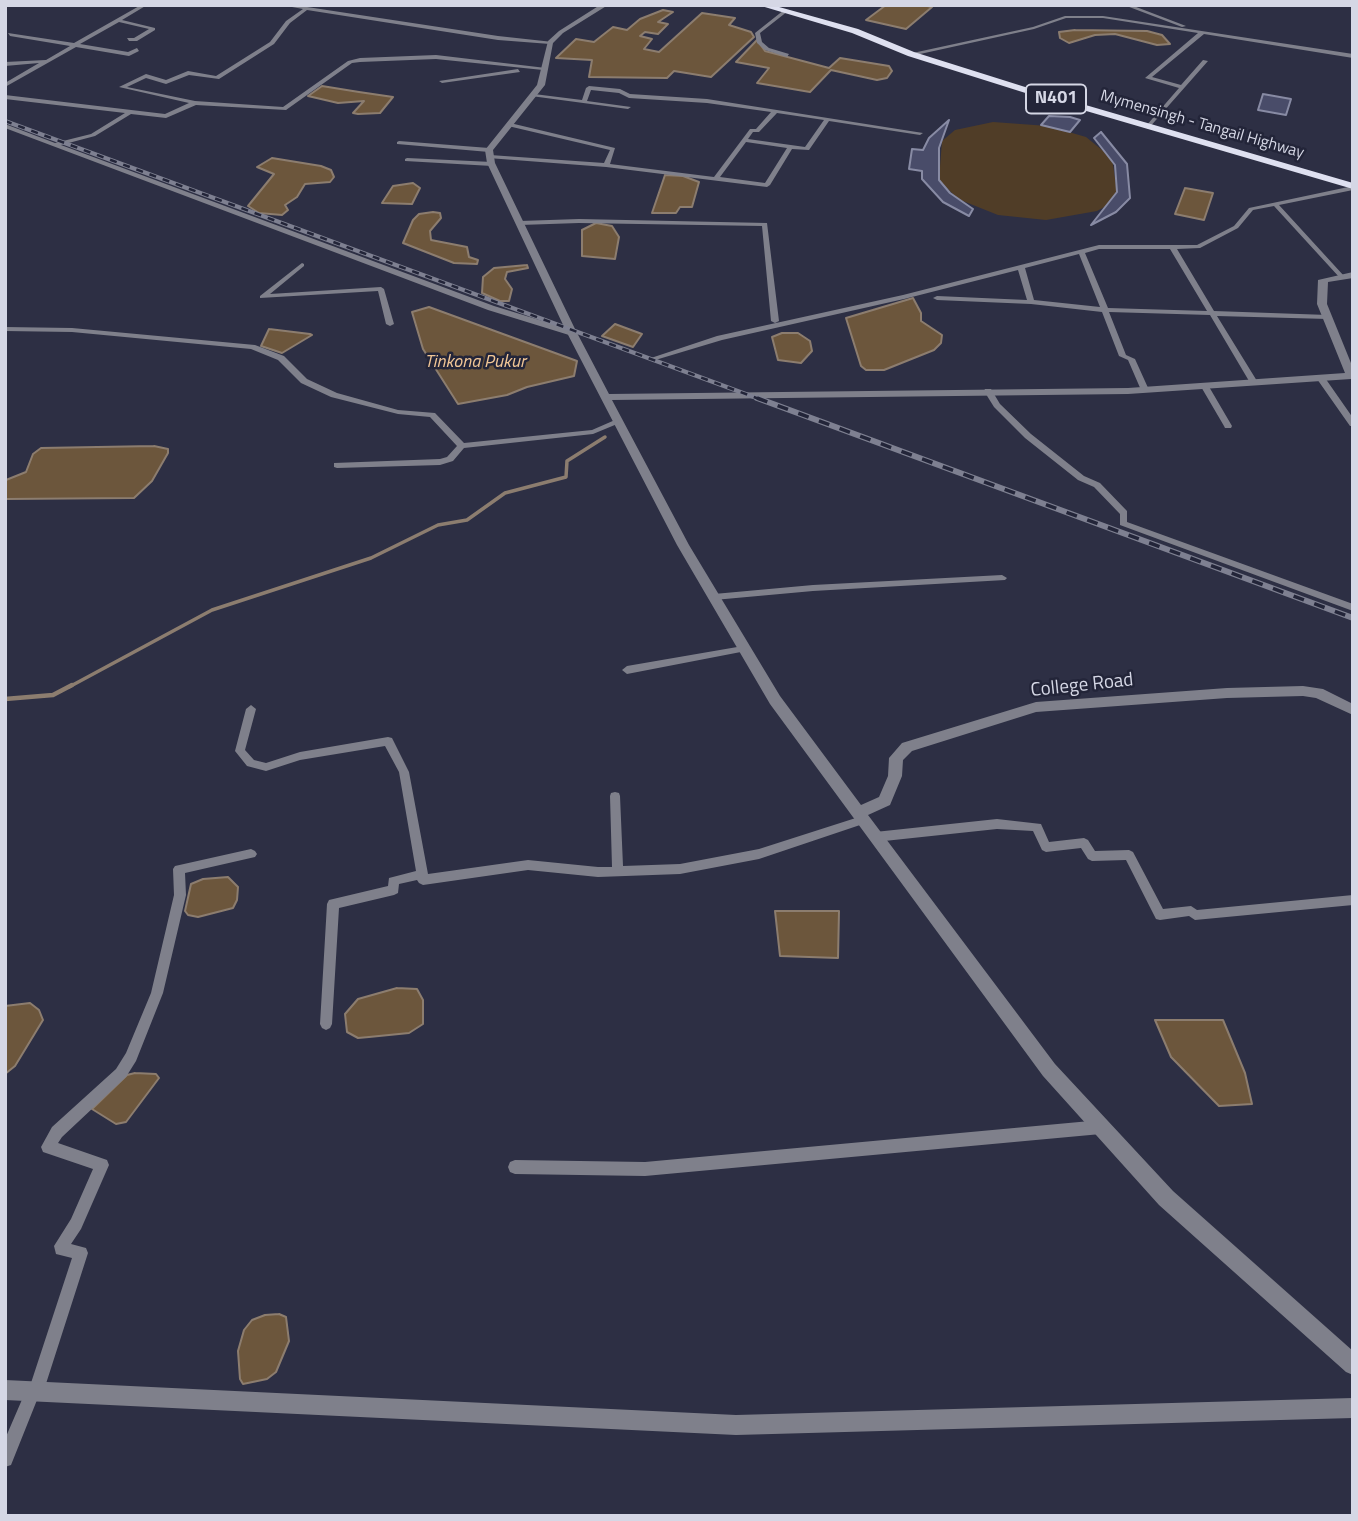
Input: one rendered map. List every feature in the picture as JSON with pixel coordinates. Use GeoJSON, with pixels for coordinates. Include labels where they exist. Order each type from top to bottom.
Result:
{"type":"FeatureCollection","features":[{"type":"Feature","properties":{"kind":"highway","name":"Mymensingh - Tangail Highway"},"geometry":{"type":"LineString","coordinates":[[762,5],[855,31],[911,54],[1148,127],[1353,187]]}},
{"type":"Feature","properties":{"kind":"street"},"geometry":{"type":"LineString","coordinates":[[5,85],[81,44],[145,5]]}},
{"type":"Feature","properties":{"kind":"street"},"geometry":{"type":"LineString","coordinates":[[283,5],[550,43]]}},
{"type":"Feature","properties":{"kind":"street"},"geometry":{"type":"LineString","coordinates":[[490,157],[510,125],[541,85],[539,68],[550,43],[561,32],[605,5]]}},
{"type":"Feature","properties":{"kind":"street"},"geometry":{"type":"LineString","coordinates":[[1126,5],[1143,8],[1205,34]]}},
{"type":"Feature","properties":{"kind":"street"},"geometry":{"type":"LineString","coordinates":[[305,10],[288,22],[272,43],[217,78],[188,73],[166,82],[146,76],[122,87],[195,103],[284,109],[350,62],[436,57],[539,68]]}},
{"type":"Feature","properties":{"kind":"street"},"geometry":{"type":"LineString","coordinates":[[786,11],[757,33],[760,43],[766,49],[787,55]]}},
{"type":"Feature","properties":{"kind":"street"},"geometry":{"type":"LineString","coordinates":[[911,54],[1034,28],[1065,17],[1103,17],[1353,56]]}},
{"type":"Feature","properties":{"kind":"street"},"geometry":{"type":"LineString","coordinates":[[120,21],[153,29],[135,40],[129,39]]}},
{"type":"Feature","properties":{"kind":"street"},"geometry":{"type":"LineString","coordinates":[[10,34],[129,54],[137,50]]}},
{"type":"Feature","properties":{"kind":"street"},"geometry":{"type":"LineString","coordinates":[[1181,87],[1147,78],[1205,34]]}},
{"type":"Feature","properties":{"kind":"street"},"geometry":{"type":"LineString","coordinates":[[5,64],[52,60]]}},
{"type":"Feature","properties":{"kind":"street"},"geometry":{"type":"LineString","coordinates":[[1148,127],[1205,61]]}},
{"type":"Feature","properties":{"kind":"street"},"geometry":{"type":"LineString","coordinates":[[442,82],[539,68]]}},
{"type":"Feature","properties":{"kind":"street"},"geometry":{"type":"LineString","coordinates":[[584,102],[589,88],[620,92],[629,96],[707,101],[920,133]]}},
{"type":"Feature","properties":{"kind":"street"},"geometry":{"type":"LineString","coordinates":[[534,96],[628,107]]}},
{"type":"Feature","properties":{"kind":"street"},"geometry":{"type":"LineString","coordinates":[[5,97],[166,116],[195,103]]}},
{"type":"Feature","properties":{"kind":"street"},"geometry":{"type":"LineString","coordinates":[[57,144],[93,135],[130,112]]}},
{"type":"Feature","properties":{"kind":"street"},"geometry":{"type":"LineString","coordinates":[[716,178],[744,140],[774,113]]}},
{"type":"Feature","properties":{"kind":"street"},"geometry":{"type":"LineString","coordinates":[[744,140],[807,149],[827,120]]}},
{"type":"Feature","properties":{"kind":"street"},"geometry":{"type":"LineString","coordinates":[[510,125],[613,149],[606,165]]}},
{"type":"Feature","properties":{"kind":"street"},"geometry":{"type":"LineString","coordinates":[[5,126],[387,268],[572,333]]}},
{"type":"Feature","properties":{"kind":"street"},"geometry":{"type":"LineString","coordinates":[[399,143],[490,157],[606,165],[766,185],[790,147]]}},
{"type":"Feature","properties":{"kind":"street"},"geometry":{"type":"LineString","coordinates":[[407,160],[490,157]]}},
{"type":"Feature","properties":{"kind":"street"},"geometry":{"type":"LineString","coordinates":[[490,157],[604,397],[743,649],[775,700],[1049,1070],[1166,1198],[1353,1364]]}},
{"type":"Feature","properties":{"kind":"street"},"geometry":{"type":"LineString","coordinates":[[652,359],[720,338],[1099,247],[1198,247],[1236,226],[1251,209],[1353,187]]}},
{"type":"Feature","properties":{"kind":"street"},"geometry":{"type":"LineString","coordinates":[[1275,204],[1347,276]]}},
{"type":"Feature","properties":{"kind":"street"},"geometry":{"type":"LineString","coordinates":[[520,223],[579,220],[765,224],[775,321]]}},
{"type":"Feature","properties":{"kind":"street"},"geometry":{"type":"LineString","coordinates":[[1172,247],[1253,381]]}},
{"type":"Feature","properties":{"kind":"street"},"geometry":{"type":"LineString","coordinates":[[1081,251],[1124,356],[1131,359],[1145,390]]}},
{"type":"Feature","properties":{"kind":"street"},"geometry":{"type":"LineString","coordinates":[[302,265],[262,297],[380,281]]}},
{"type":"Feature","properties":{"kind":"street"},"geometry":{"type":"LineString","coordinates":[[1021,267],[1031,302]]}},
{"type":"Feature","properties":{"kind":"street"},"geometry":{"type":"LineString","coordinates":[[387,268],[380,281],[390,324]]}},
{"type":"Feature","properties":{"kind":"street"},"geometry":{"type":"LineString","coordinates":[[604,397],[1145,390],[1352,376],[1322,304],[1323,280],[1347,276]]}},
{"type":"Feature","properties":{"kind":"street"},"geometry":{"type":"LineString","coordinates":[[937,298],[1031,302],[1105,310],[1328,317]]}},
{"type":"Feature","properties":{"kind":"street"},"geometry":{"type":"LineString","coordinates":[[5,329],[72,330],[252,347],[281,358],[304,381],[334,395],[398,412],[432,415],[462,446]]}},
{"type":"Feature","properties":{"kind":"street"},"geometry":{"type":"LineString","coordinates":[[1321,377],[1353,424]]}},
{"type":"Feature","properties":{"kind":"street"},"geometry":{"type":"LineString","coordinates":[[1204,385],[1228,426]]}},
{"type":"Feature","properties":{"kind":"street"},"geometry":{"type":"LineString","coordinates":[[988,391],[997,405],[1028,436],[1081,478],[1097,485],[1124,513],[1123,523],[1353,608]]}},
{"type":"Feature","properties":{"kind":"street"},"geometry":{"type":"LineString","coordinates":[[337,464],[440,461],[450,458],[462,446],[593,432],[618,422]]}},
{"type":"Feature","properties":{"kind":"street"},"geometry":{"type":"LineString","coordinates":[[714,597],[813,588],[1002,578]]}},
{"type":"Feature","properties":{"kind":"street"},"geometry":{"type":"LineString","coordinates":[[627,670],[743,649]]}},
{"type":"Feature","properties":{"kind":"street","name":"College Road"},"geometry":{"type":"LineString","coordinates":[[860,817],[885,801],[895,776],[896,758],[907,747],[1036,707],[1227,693],[1303,691],[1318,693],[1353,710]]}},
{"type":"Feature","properties":{"kind":"street"},"geometry":{"type":"LineString","coordinates":[[251,709],[240,751],[251,763],[266,767],[300,756],[386,740],[404,772],[423,880],[528,865],[618,871],[680,869],[758,854],[860,817]]}},
{"type":"Feature","properties":{"kind":"street"},"geometry":{"type":"LineString","coordinates":[[615,796],[618,871]]}},
{"type":"Feature","properties":{"kind":"street"},"geometry":{"type":"LineString","coordinates":[[875,837],[997,824],[1037,827],[1046,847],[1084,843],[1092,856],[1129,855],[1160,915],[1191,911],[1195,915],[1353,900]]}},
{"type":"Feature","properties":{"kind":"street"},"geometry":{"type":"LineString","coordinates":[[5,1459],[34,1393],[81,1253],[61,1249],[61,1246],[76,1224],[102,1165],[48,1147],[57,1132],[121,1073],[131,1057],[157,993],[180,895],[179,869],[251,855]]}},
{"type":"Feature","properties":{"kind":"street"},"geometry":{"type":"LineString","coordinates":[[326,1024],[333,904],[394,890],[393,881],[422,874]]}},
{"type":"Feature","properties":{"kind":"street"},"geometry":{"type":"LineString","coordinates":[[515,1167],[645,1169],[1101,1127]]}},
{"type":"Feature","properties":{"kind":"street"},"geometry":{"type":"LineString","coordinates":[[5,1390],[736,1425],[1353,1408]]}},
{"type":"Feature","properties":{"kind":"shaded area"},"geometry":{"type":"Polygon","coordinates":[[[993,122],[1048,126],[1086,137],[1112,158],[1117,192],[1108,205],[1097,211],[1046,220],[998,215],[958,199],[939,180],[942,141],[955,130],[993,122]]]}},
{"type":"Feature","properties":{"kind":"water"},"geometry":{"type":"Polygon","coordinates":[[[886,5],[932,7],[906,29],[866,20],[886,5]]]}},
{"type":"Feature","properties":{"kind":"water"},"geometry":{"type":"Polygon","coordinates":[[[663,10],[673,12],[658,22],[668,24],[658,34],[645,32],[640,36],[652,39],[644,49],[659,52],[702,13],[735,18],[729,25],[751,32],[754,37],[711,77],[674,71],[667,78],[589,77],[592,60],[556,58],[576,39],[594,42],[613,27],[627,30],[640,19],[663,10]]]}},
{"type":"Feature","properties":{"kind":"water"},"geometry":{"type":"Polygon","coordinates":[[[1147,31],[1162,35],[1170,44],[1157,45],[1115,34],[1095,35],[1069,43],[1060,38],[1059,32],[1147,31]]]}},
{"type":"Feature","properties":{"kind":"water"},"geometry":{"type":"Polygon","coordinates":[[[757,40],[765,51],[829,68],[840,58],[889,66],[892,71],[887,78],[877,80],[831,70],[810,92],[757,83],[769,68],[736,62],[757,40]]]}},
{"type":"Feature","properties":{"kind":"water"},"geometry":{"type":"Polygon","coordinates":[[[322,86],[393,97],[380,113],[358,114],[353,113],[364,101],[338,103],[308,96],[322,86]]]}},
{"type":"Feature","properties":{"kind":"water"},"geometry":{"type":"Polygon","coordinates":[[[272,158],[321,166],[331,170],[334,177],[330,182],[305,184],[297,197],[285,205],[288,210],[282,215],[259,213],[248,206],[274,174],[257,167],[272,158]]]}},
{"type":"Feature","properties":{"kind":"water"},"geometry":{"type":"Polygon","coordinates":[[[665,175],[683,176],[699,182],[692,207],[680,207],[676,213],[652,213],[665,175]]]}},
{"type":"Feature","properties":{"kind":"water"},"geometry":{"type":"Polygon","coordinates":[[[413,183],[420,188],[412,204],[382,203],[393,186],[413,183]]]}},
{"type":"Feature","properties":{"kind":"water"},"geometry":{"type":"Polygon","coordinates":[[[1185,188],[1213,193],[1204,220],[1175,214],[1185,188]]]}},
{"type":"Feature","properties":{"kind":"water"},"geometry":{"type":"Polygon","coordinates":[[[440,213],[441,218],[430,231],[431,240],[467,247],[469,257],[478,260],[477,264],[454,263],[403,243],[413,220],[419,214],[440,213]]]}},
{"type":"Feature","properties":{"kind":"water"},"geometry":{"type":"Polygon","coordinates":[[[596,223],[612,226],[619,237],[615,259],[582,256],[582,230],[596,223]]]}},
{"type":"Feature","properties":{"kind":"water"},"geometry":{"type":"Polygon","coordinates":[[[527,265],[528,268],[507,272],[505,279],[512,289],[509,301],[500,301],[482,293],[483,277],[494,268],[527,265]]]}},
{"type":"Feature","properties":{"kind":"water"},"geometry":{"type":"Polygon","coordinates":[[[913,298],[921,313],[921,321],[942,335],[941,343],[934,350],[884,370],[866,370],[861,366],[846,318],[913,298]]]}},
{"type":"Feature","properties":{"kind":"water","name":"Tinkona Pukur"},"geometry":{"type":"Polygon","coordinates":[[[429,307],[577,361],[574,376],[527,387],[507,395],[458,404],[423,349],[412,312],[429,307]]]}},
{"type":"Feature","properties":{"kind":"water"},"geometry":{"type":"Polygon","coordinates":[[[615,324],[642,334],[633,347],[602,336],[615,324]]]}},
{"type":"Feature","properties":{"kind":"water"},"geometry":{"type":"Polygon","coordinates":[[[269,329],[312,335],[282,353],[261,346],[269,329]]]}},
{"type":"Feature","properties":{"kind":"water"},"geometry":{"type":"Polygon","coordinates":[[[782,333],[798,333],[810,341],[812,351],[801,363],[778,360],[772,337],[782,333]]]}},
{"type":"Feature","properties":{"kind":"water"},"geometry":{"type":"Polygon","coordinates":[[[154,446],[168,449],[168,453],[152,481],[134,498],[5,499],[6,480],[26,472],[33,454],[41,448],[154,446]]]}},
{"type":"Feature","properties":{"kind":"water"},"geometry":{"type":"Polygon","coordinates":[[[228,877],[238,887],[233,908],[198,917],[188,915],[185,911],[191,884],[203,879],[228,877]]]}},
{"type":"Feature","properties":{"kind":"water"},"geometry":{"type":"Polygon","coordinates":[[[775,911],[839,911],[838,958],[780,956],[775,911]]]}},
{"type":"Feature","properties":{"kind":"water"},"geometry":{"type":"Polygon","coordinates":[[[397,988],[417,989],[423,1000],[423,1024],[409,1033],[358,1038],[347,1032],[345,1014],[358,999],[397,988]]]}},
{"type":"Feature","properties":{"kind":"water"},"geometry":{"type":"Polygon","coordinates":[[[30,1003],[39,1010],[43,1020],[15,1066],[5,1074],[5,1006],[30,1003]]]}},
{"type":"Feature","properties":{"kind":"water"},"geometry":{"type":"Polygon","coordinates":[[[1155,1020],[1223,1020],[1245,1073],[1252,1104],[1219,1106],[1171,1057],[1155,1020]]]}},
{"type":"Feature","properties":{"kind":"water"},"geometry":{"type":"Polygon","coordinates":[[[156,1074],[159,1078],[126,1122],[116,1124],[92,1109],[127,1075],[156,1074]]]}},
{"type":"Feature","properties":{"kind":"water"},"geometry":{"type":"Polygon","coordinates":[[[279,1314],[286,1317],[289,1341],[276,1372],[267,1379],[243,1384],[240,1379],[238,1351],[244,1330],[252,1320],[279,1314]]]}},
{"type":"Feature","properties":{"kind":"building"},"geometry":{"type":"Polygon","coordinates":[[[1263,94],[1291,99],[1286,115],[1258,110],[1263,94]]]}},
{"type":"Feature","properties":{"kind":"building"},"geometry":{"type":"Polygon","coordinates":[[[1049,116],[1080,120],[1070,132],[1041,125],[1049,116]]]}},
{"type":"Feature","properties":{"kind":"building"},"geometry":{"type":"Polygon","coordinates":[[[949,120],[939,148],[939,180],[950,193],[973,209],[969,216],[943,202],[922,179],[922,171],[909,169],[912,149],[923,150],[929,138],[949,120]]]}},
{"type":"Feature","properties":{"kind":"building"},"geometry":{"type":"Polygon","coordinates":[[[1101,132],[1127,164],[1130,198],[1116,212],[1091,225],[1117,192],[1115,165],[1094,138],[1101,132]]]}},
{"type":"Feature","properties":{"kind":"waterway"},"geometry":{"type":"LineString","coordinates":[[69,687],[212,610],[371,558],[438,525],[467,520],[505,493],[566,477],[567,461],[605,437]]}},
{"type":"Feature","properties":{"kind":"waterway"},"geometry":{"type":"LineString","coordinates":[[5,699],[53,695],[72,685]]}},
{"type":"Feature","properties":{"kind":"railway"},"geometry":{"type":"LineString","coordinates":[[5,121],[762,400]]}},
{"type":"Feature","properties":{"kind":"railway"},"geometry":{"type":"LineString","coordinates":[[757,398],[1353,618]]}}]}
